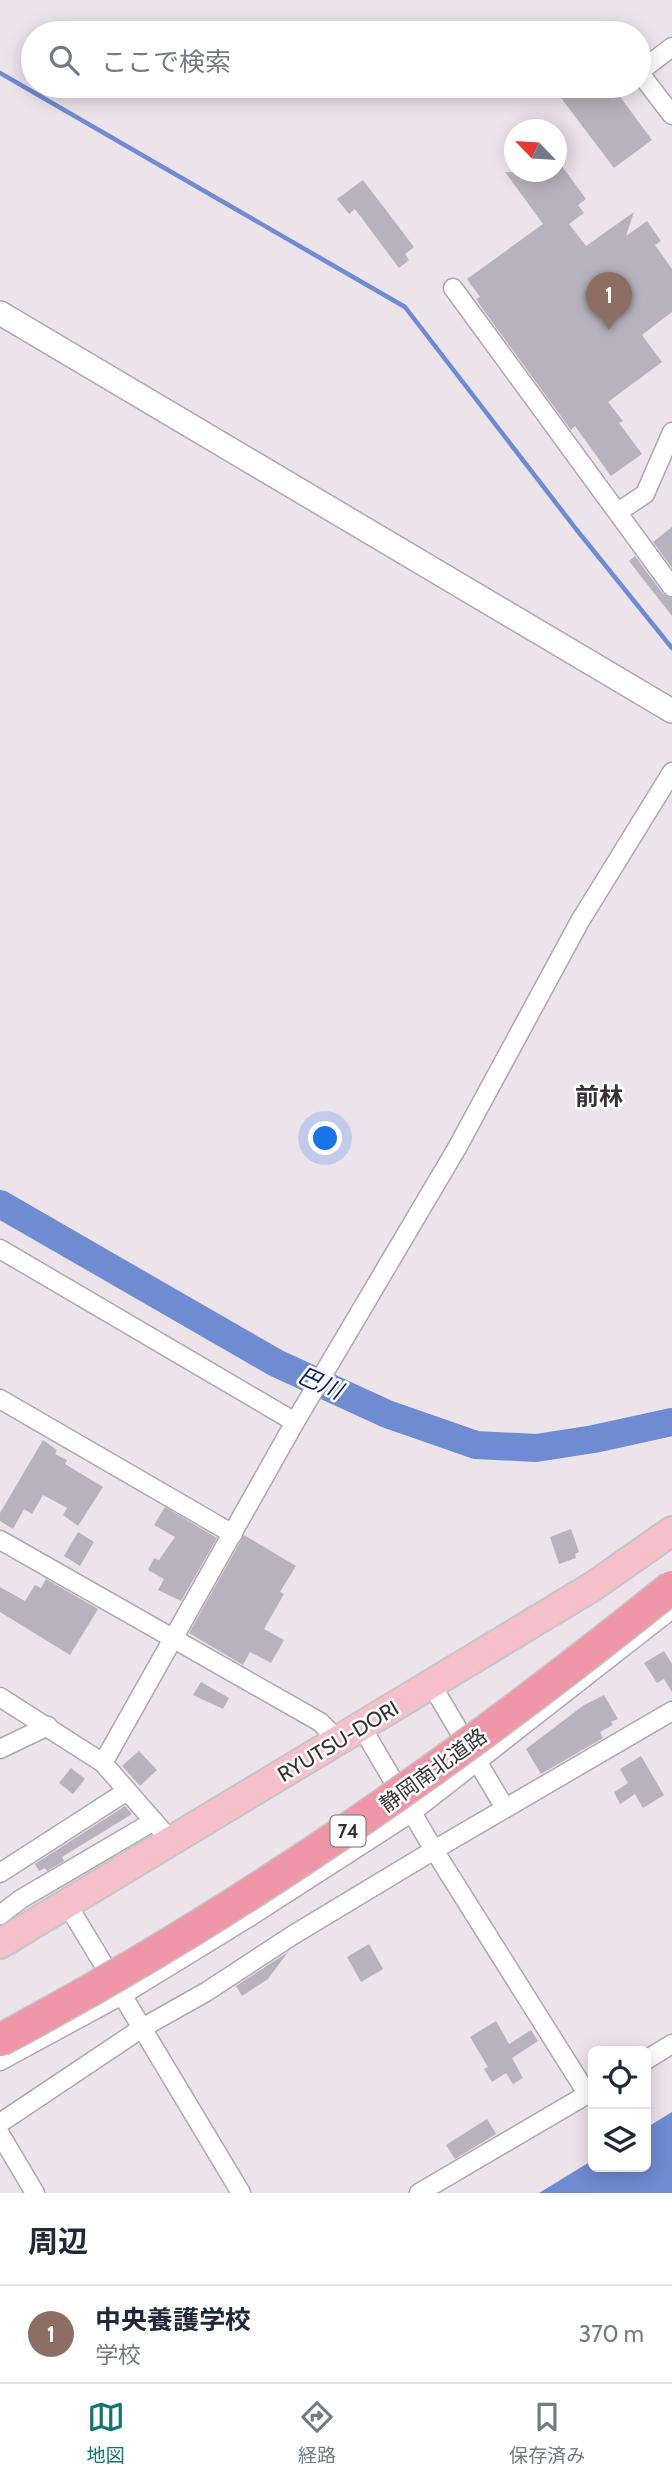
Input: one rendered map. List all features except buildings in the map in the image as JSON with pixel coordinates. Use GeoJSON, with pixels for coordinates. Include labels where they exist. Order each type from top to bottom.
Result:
{"type":"FeatureCollection","features":[{"type":"Feature","properties":{"kind":"highway","name":"静岡南北道路"},"geometry":{"type":"LineString","coordinates":[[0,2039],[126,1970],[330,1843],[452,1758],[672,1587]]}},
{"type":"Feature","properties":{"kind":"highway","name":"静岡南北道路"},"geometry":{"type":"LineString","coordinates":[[0,2049],[130,1978],[335,1850],[519,1717],[672,1597]]}},
{"type":"Feature","properties":{"kind":"main road","name":"RYUTSU-DORI"},"geometry":{"type":"LineString","coordinates":[[0,1944],[67,1904],[162,1831],[350,1734],[592,1587],[672,1531]]}},
{"type":"Feature","properties":{"kind":"street"},"geometry":{"type":"LineString","coordinates":[[651,63],[672,47]]}},
{"type":"Feature","properties":{"kind":"street"},"geometry":{"type":"LineString","coordinates":[[651,88],[672,116]]}},
{"type":"Feature","properties":{"kind":"street"},"geometry":{"type":"LineString","coordinates":[[453,288],[672,587]]}},
{"type":"Feature","properties":{"kind":"street"},"geometry":{"type":"LineString","coordinates":[[0,313],[672,711]]}},
{"type":"Feature","properties":{"kind":"street"},"geometry":{"type":"LineString","coordinates":[[618,512],[645,494],[672,432]]}},
{"type":"Feature","properties":{"kind":"street"},"geometry":{"type":"LineString","coordinates":[[103,1763],[295,1422],[457,1148],[580,921],[672,772]]}},
{"type":"Feature","properties":{"kind":"street"},"geometry":{"type":"LineString","coordinates":[[0,1249],[295,1422]]}},
{"type":"Feature","properties":{"kind":"street"},"geometry":{"type":"LineString","coordinates":[[0,1399],[233,1534]]}},
{"type":"Feature","properties":{"kind":"street"},"geometry":{"type":"LineString","coordinates":[[0,1540],[320,1722],[350,1734],[411,1813],[588,2088]]}},
{"type":"Feature","properties":{"kind":"street"},"geometry":{"type":"LineString","coordinates":[[0,2060],[122,1994],[251,1916],[411,1813],[672,1609]]}},
{"type":"Feature","properties":{"kind":"street"},"geometry":{"type":"LineString","coordinates":[[431,1684],[505,1808]]}},
{"type":"Feature","properties":{"kind":"street"},"geometry":{"type":"LineString","coordinates":[[0,1697],[103,1763],[162,1831],[21,1899],[0,1915]]}},
{"type":"Feature","properties":{"kind":"street"},"geometry":{"type":"LineString","coordinates":[[0,2123],[142,2028],[206,1992],[293,1935],[672,1711]]}},
{"type":"Feature","properties":{"kind":"street"},"geometry":{"type":"LineString","coordinates":[[0,1749],[48,1726]]}},
{"type":"Feature","properties":{"kind":"street"},"geometry":{"type":"LineString","coordinates":[[0,1873],[127,1791]]}},
{"type":"Feature","properties":{"kind":"street"},"geometry":{"type":"LineString","coordinates":[[67,1904],[242,2193]]}},
{"type":"Feature","properties":{"kind":"street"},"geometry":{"type":"LineString","coordinates":[[651,2057],[672,2044]]}},
{"type":"Feature","properties":{"kind":"street"},"geometry":{"type":"LineString","coordinates":[[419,2193],[588,2095]]}},
{"type":"Feature","properties":{"kind":"street"},"geometry":{"type":"LineString","coordinates":[[0,2134],[35,2193]]}},
{"type":"Feature","properties":{"kind":"water"},"geometry":{"type":"Polygon","coordinates":[[[672,2112],[672,2193],[539,2193],[588,2163],[588,2172],[651,2172],[651,2125],[672,2112]]]}},
{"type":"Feature","properties":{"kind":"waterway"},"geometry":{"type":"LineString","coordinates":[[0,73],[21,85]]}},
{"type":"Feature","properties":{"kind":"waterway"},"geometry":{"type":"LineString","coordinates":[[43,98],[405,307],[576,529],[672,648]]}},
{"type":"Feature","properties":{"kind":"waterway","name":"巴川"},"geometry":{"type":"LineString","coordinates":[[0,1204],[276,1363],[387,1414],[476,1445],[536,1448],[672,1422]]}},
{"type":"Feature","properties":{"kind":"place","name":"中央養護学校"},"geometry":{"type":"Point","coordinates":[609,330]}},
{"type":"Feature","properties":{"kind":"district","name":"前林"},"geometry":{"type":"Point","coordinates":[599,1096]}}]}
